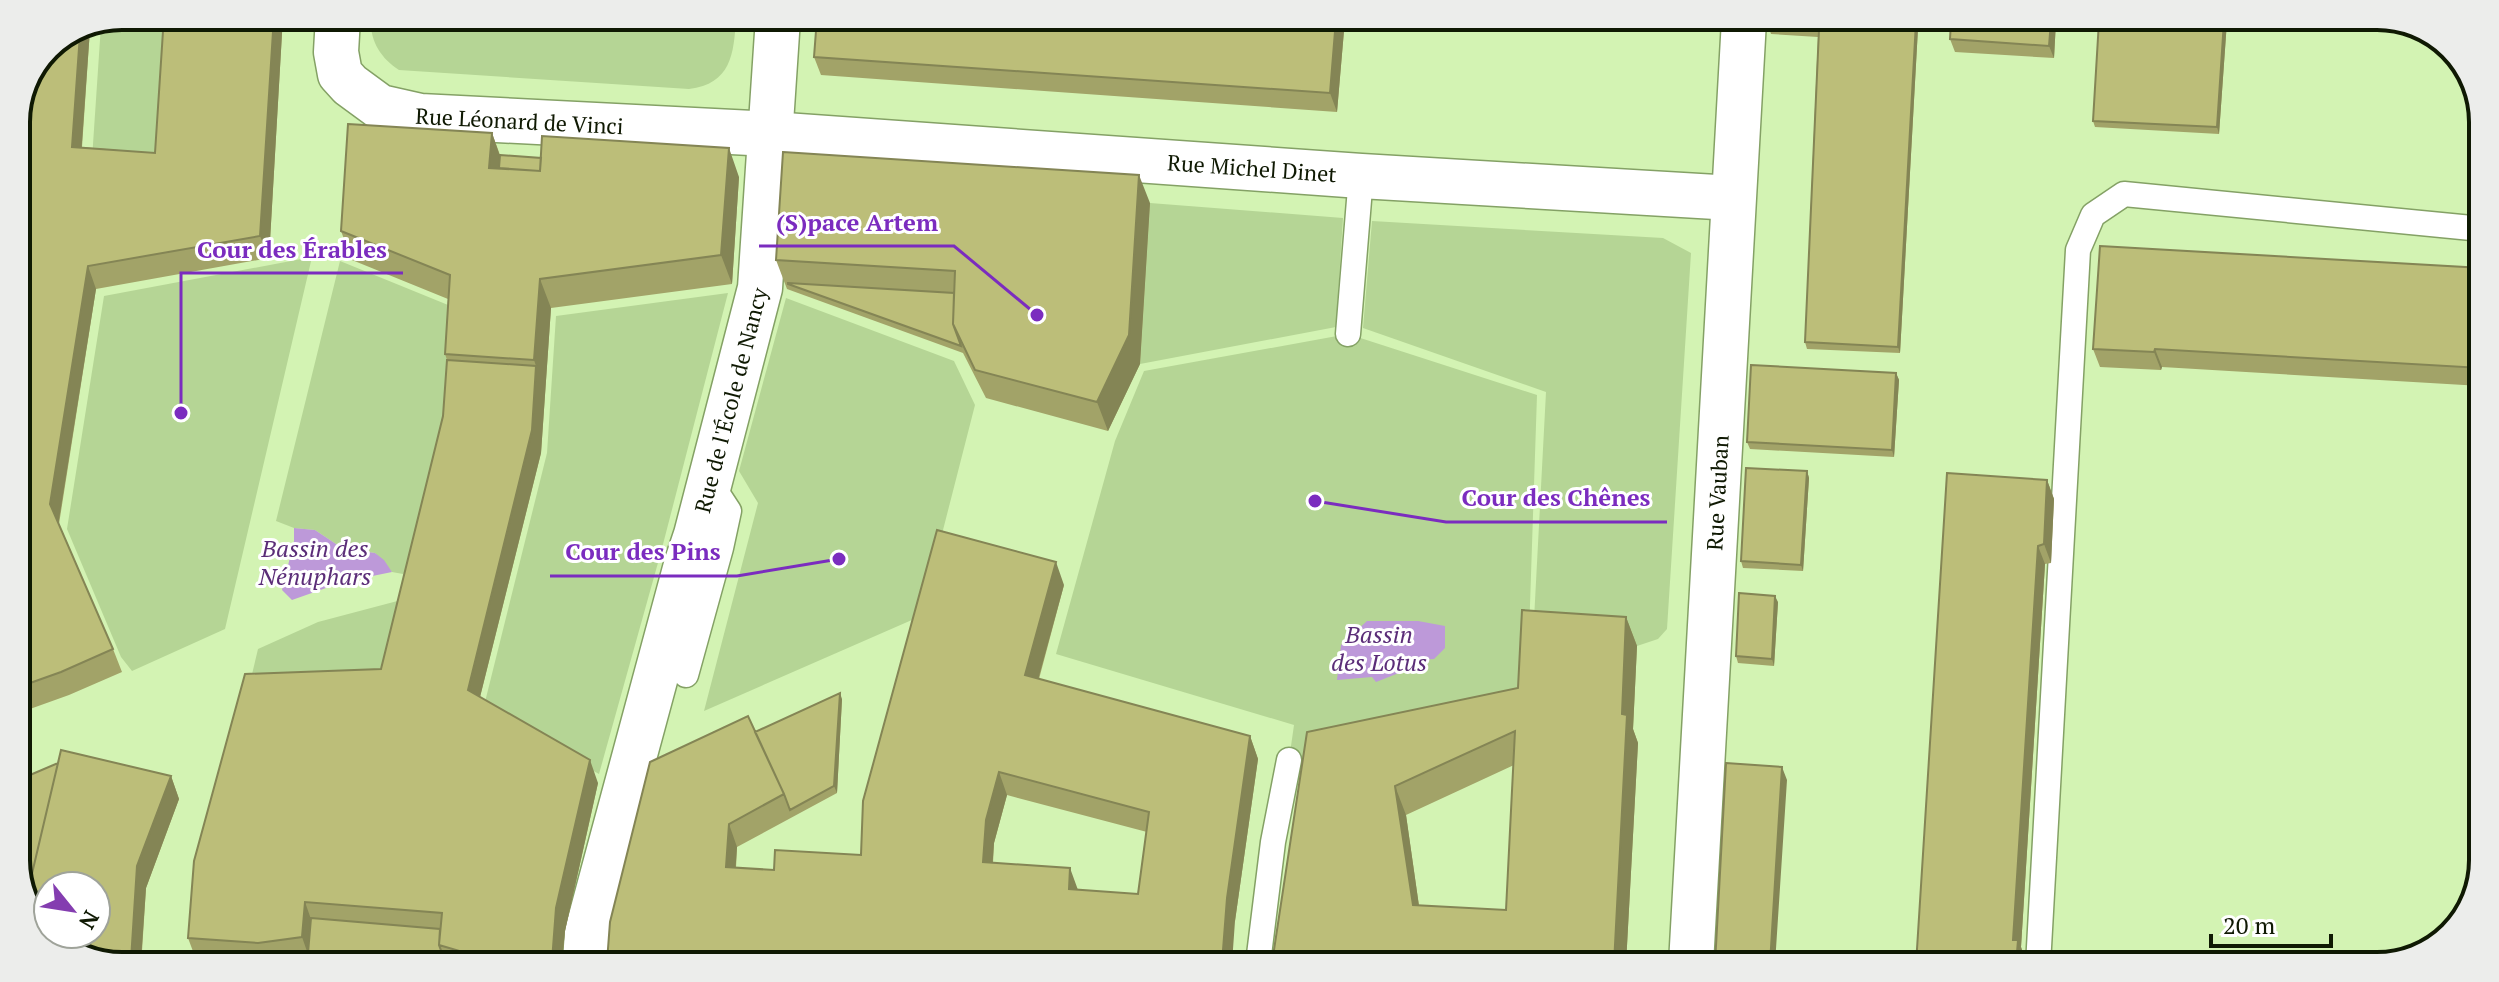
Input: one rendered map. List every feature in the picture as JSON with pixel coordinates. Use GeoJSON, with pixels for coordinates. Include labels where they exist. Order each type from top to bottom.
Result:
{"type":"FeatureCollection","features":[{"type":"Feature","properties":{"kind":"street","name":"Rue Léonard de Vinci"},"geometry":{"type":"LineString","coordinates":[[337,30],[336,52],[340,74],[380,107],[420,116],[771,134]]}},
{"type":"Feature","properties":{"kind":"street","name":"Rue de l'École de Nancy"},"geometry":{"type":"LineString","coordinates":[[586,952],[587,932],[621,802],[760,288],[777,30]]}},
{"type":"Feature","properties":{"kind":"street","name":"Rue Vauban"},"geometry":{"type":"LineString","coordinates":[[1692,952],[1743,30]]}},
{"type":"Feature","properties":{"kind":"street","name":"Rue Michel Dinet"},"geometry":{"type":"LineString","coordinates":[[771,134],[1361,176],[1733,198]]}},
{"type":"Feature","properties":{"kind":"lane"},"geometry":{"type":"LineString","coordinates":[[1348,334],[1361,176]]}},
{"type":"Feature","properties":{"kind":"lane"},"geometry":{"type":"LineString","coordinates":[[2039,952],[2078,250],[2093,215],[2124,194],[2469,228]]}},
{"type":"Feature","properties":{"kind":"lane"},"geometry":{"type":"LineString","coordinates":[[686,675],[729,511],[710,482]]}},
{"type":"Feature","properties":{"kind":"lane"},"geometry":{"type":"LineString","coordinates":[[1259,952],[1273,842],[1289,760]]}},
{"type":"Feature","properties":{"kind":"green space"},"geometry":{"type":"Polygon","coordinates":[[[164,30],[155,163],[92,159],[100,33],[164,30]]]}},
{"type":"Feature","properties":{"kind":"green space"},"geometry":{"type":"Polygon","coordinates":[[[372,30],[735,30],[731,55],[722,74],[703,86],[689,89],[399,70],[386,60],[372,30]]]}},
{"type":"Feature","properties":{"kind":"green space"},"geometry":{"type":"Polygon","coordinates":[[[1150,203],[1343,218],[1336,327],[1140,364],[1150,203]]]}},
{"type":"Feature","properties":{"kind":"green space"},"geometry":{"type":"Polygon","coordinates":[[[1372,221],[1663,238],[1691,253],[1667,629],[1658,639],[1637,646],[1533,639],[1546,392],[1363,328],[1372,221]]]}},
{"type":"Feature","properties":{"kind":"green space"},"geometry":{"type":"Polygon","coordinates":[[[312,257],[225,629],[132,671],[121,657],[67,529],[104,296],[312,257]]]}},
{"type":"Feature","properties":{"kind":"green space"},"geometry":{"type":"Polygon","coordinates":[[[340,261],[453,307],[446,438],[413,566],[403,574],[392,572],[375,553],[348,549],[315,530],[294,528],[276,521],[340,261]]]}},
{"type":"Feature","properties":{"kind":"green space"},"geometry":{"type":"Polygon","coordinates":[[[728,293],[599,774],[483,710],[547,453],[556,316],[728,293]]]}},
{"type":"Feature","properties":{"kind":"green space"},"geometry":{"type":"Polygon","coordinates":[[[786,298],[954,361],[975,405],[921,616],[704,711],[758,503],[739,471],[786,298]]]}},
{"type":"Feature","properties":{"kind":"green space"},"geometry":{"type":"Polygon","coordinates":[[[1348,334],[1537,395],[1529,635],[1521,714],[1289,760],[1294,725],[1056,654],[1115,441],[1144,371],[1348,334]]]}},
{"type":"Feature","properties":{"kind":"green space"},"geometry":{"type":"Polygon","coordinates":[[[405,599],[384,687],[248,691],[258,649],[318,622],[405,599]]]}},
{"type":"Feature","properties":{"kind":"water","name":"Bassin des Nénuphars"},"geometry":{"type":"Polygon","coordinates":[[[294,528],[315,530],[348,549],[375,553],[392,572],[343,582],[292,600],[282,590],[294,541],[294,528]]]}},
{"type":"Feature","properties":{"kind":"water","name":"Bassin des Lotus"},"geometry":{"type":"Polygon","coordinates":[[[1367,621],[1418,621],[1445,626],[1445,648],[1434,659],[1417,660],[1407,664],[1404,671],[1376,682],[1372,677],[1337,680],[1341,645],[1367,621]]]}},
{"type":"Feature","properties":{"kind":"building"},"geometry":{"type":"Polygon","coordinates":[[[163,30],[273,30],[260,236],[88,266],[50,504],[113,649],[30,683],[30,122],[37,87],[57,57],[79,41],[72,147],[155,153],[163,30]]]}},
{"type":"Feature","properties":{"kind":"building"},"geometry":{"type":"Polygon","coordinates":[[[816,30],[1335,30],[1330,93],[814,57],[816,30]]]}},
{"type":"Feature","properties":{"kind":"building"},"geometry":{"type":"Polygon","coordinates":[[[1819,30],[1916,30],[1898,347],[1805,342],[1819,30]]]}},
{"type":"Feature","properties":{"kind":"building"},"geometry":{"type":"Polygon","coordinates":[[[1950,30],[2050,30],[2049,46],[1950,39],[1950,30]]]}},
{"type":"Feature","properties":{"kind":"building"},"geometry":{"type":"Polygon","coordinates":[[[2098,30],[2223,30],[2217,127],[2093,121],[2098,30]]]}},
{"type":"Feature","properties":{"kind":"building"},"geometry":{"type":"Polygon","coordinates":[[[348,124],[492,133],[489,168],[540,171],[542,136],[729,148],[721,255],[540,279],[534,360],[445,354],[450,275],[341,231],[348,124]]]}},
{"type":"Feature","properties":{"kind":"building"},"geometry":{"type":"Polygon","coordinates":[[[783,152],[1139,175],[1129,335],[1097,402],[975,370],[953,324],[955,271],[776,260],[783,152]]]}},
{"type":"Feature","properties":{"kind":"building"},"geometry":{"type":"Polygon","coordinates":[[[500,155],[541,158],[540,171],[499,168],[500,155]]]}},
{"type":"Feature","properties":{"kind":"building"},"geometry":{"type":"Polygon","coordinates":[[[2100,246],[2469,267],[2469,367],[2155,349],[2154,352],[2093,349],[2100,246]]]}},
{"type":"Feature","properties":{"kind":"building"},"geometry":{"type":"Polygon","coordinates":[[[788,284],[954,293],[953,324],[961,346],[788,284]]]}},
{"type":"Feature","properties":{"kind":"building"},"geometry":{"type":"Polygon","coordinates":[[[447,360],[536,366],[532,430],[468,690],[590,760],[556,908],[553,952],[463,952],[439,945],[442,913],[305,902],[302,937],[258,943],[188,938],[194,861],[245,674],[381,669],[443,416],[447,360]]]}},
{"type":"Feature","properties":{"kind":"building"},"geometry":{"type":"Polygon","coordinates":[[[1751,365],[1896,373],[1892,450],[1747,442],[1751,365]]]}},
{"type":"Feature","properties":{"kind":"building"},"geometry":{"type":"Polygon","coordinates":[[[1746,468],[1807,471],[1801,565],[1741,561],[1746,468]]]}},
{"type":"Feature","properties":{"kind":"building"},"geometry":{"type":"Polygon","coordinates":[[[1947,473],[2047,480],[2044,544],[2038,546],[2013,940],[2018,940],[2017,952],[1917,952],[1947,473]]]}},
{"type":"Feature","properties":{"kind":"building"},"geometry":{"type":"Polygon","coordinates":[[[937,530],[1056,562],[1025,675],[1250,736],[1227,898],[1223,952],[608,952],[610,922],[650,762],[748,716],[784,794],[729,824],[726,867],[774,870],[775,850],[861,855],[863,801],[937,530]],[[999,772],[986,820],[983,862],[1070,868],[1069,889],[1138,894],[1149,812],[999,772]]]}},
{"type":"Feature","properties":{"kind":"building"},"geometry":{"type":"Polygon","coordinates":[[[1739,593],[1775,596],[1772,659],[1736,656],[1739,593]]]}},
{"type":"Feature","properties":{"kind":"building"},"geometry":{"type":"Polygon","coordinates":[[[1522,610],[1626,617],[1622,714],[1627,715],[1615,952],[1274,952],[1307,732],[1518,688],[1522,610]],[[1515,731],[1395,786],[1413,905],[1506,910],[1515,731]]]}},
{"type":"Feature","properties":{"kind":"building"},"geometry":{"type":"Polygon","coordinates":[[[840,693],[834,786],[790,810],[755,732],[840,693]]]}},
{"type":"Feature","properties":{"kind":"building"},"geometry":{"type":"Polygon","coordinates":[[[61,750],[171,776],[137,866],[132,952],[104,950],[112,950],[112,870],[33,870],[61,750]]]}},
{"type":"Feature","properties":{"kind":"building"},"geometry":{"type":"Polygon","coordinates":[[[58,763],[32,875],[30,775],[58,763]]]}},
{"type":"Feature","properties":{"kind":"building"},"geometry":{"type":"Polygon","coordinates":[[[1726,763],[1782,767],[1771,952],[1716,952],[1726,763]]]}},
{"type":"Feature","properties":{"kind":"building"},"geometry":{"type":"Polygon","coordinates":[[[311,918],[440,929],[442,952],[308,952],[311,918]]]}},
{"type":"Feature","properties":{"kind":"place","name":"(S)pace Artem"},"geometry":{"type":"Point","coordinates":[1037,315]}},
{"type":"Feature","properties":{"kind":"place","name":"Cour des Érables"},"geometry":{"type":"Point","coordinates":[181,413]}},
{"type":"Feature","properties":{"kind":"place","name":"Cour des Chênes"},"geometry":{"type":"Point","coordinates":[1315,501]}},
{"type":"Feature","properties":{"kind":"place","name":"Cour des Pins"},"geometry":{"type":"Point","coordinates":[839,559]}}]}
